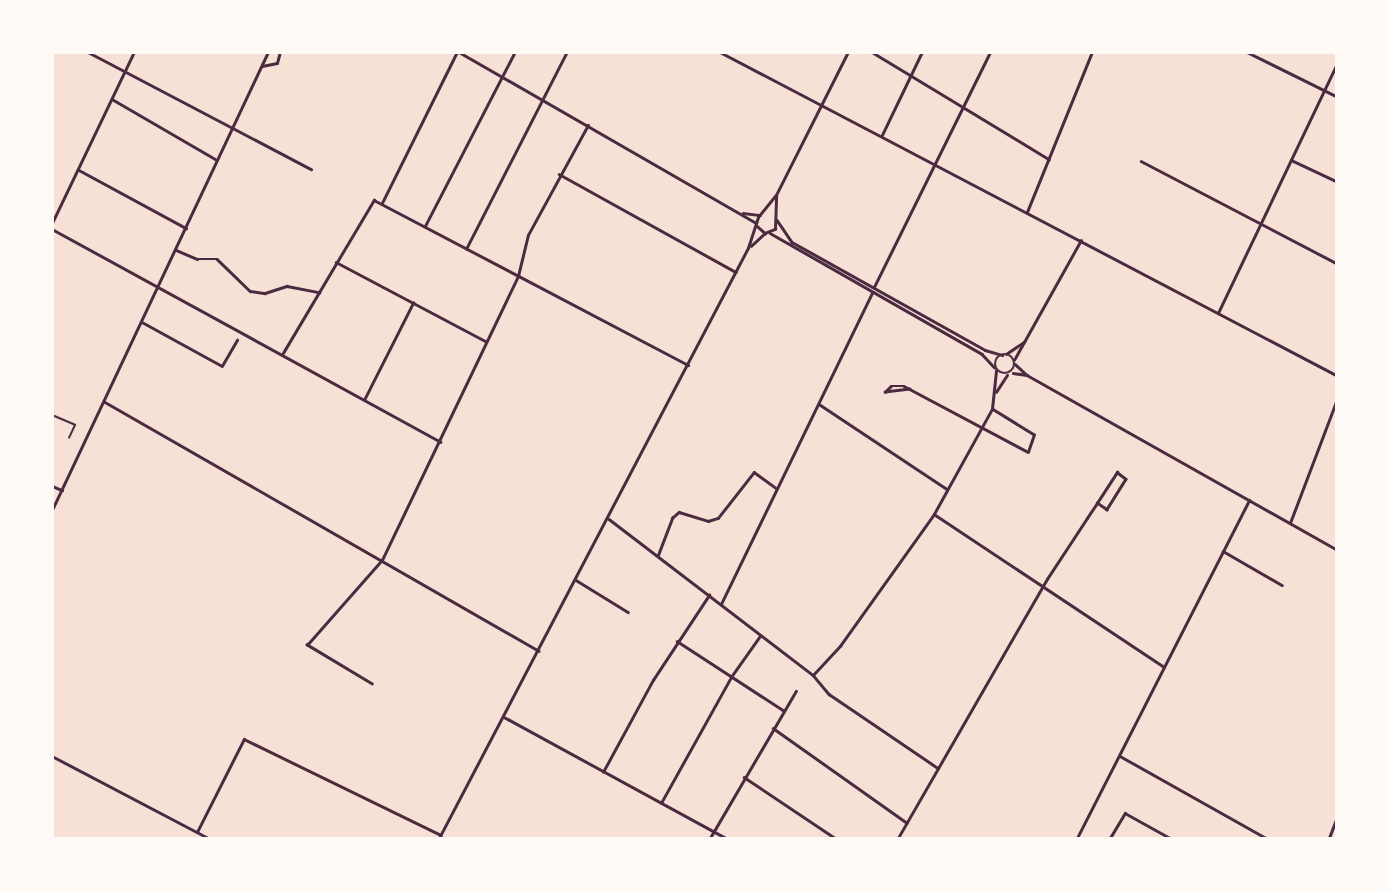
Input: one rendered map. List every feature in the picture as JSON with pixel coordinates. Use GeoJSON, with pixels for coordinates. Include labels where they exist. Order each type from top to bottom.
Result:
{"type":"FeatureCollection","features":[{"type":"Feature","properties":{"kind":"street"},"geometry":{"type":"LineString","coordinates":[[88,52],[230,131],[311,169]]}},
{"type":"Feature","properties":{"kind":"street"},"geometry":{"type":"LineString","coordinates":[[52,223],[134,52]]}},
{"type":"Feature","properties":{"kind":"street"},"geometry":{"type":"LineString","coordinates":[[52,510],[268,52]]}},
{"type":"Feature","properties":{"kind":"street"},"geometry":{"type":"LineString","coordinates":[[261,66],[277,63],[280,52]]}},
{"type":"Feature","properties":{"kind":"street"},"geometry":{"type":"LineString","coordinates":[[382,204],[458,52],[982,354],[995,368],[1007,374]]}},
{"type":"Feature","properties":{"kind":"street"},"geometry":{"type":"LineString","coordinates":[[425,226],[515,52]]}},
{"type":"Feature","properties":{"kind":"street"},"geometry":{"type":"LineString","coordinates":[[466,249],[567,52]]}},
{"type":"Feature","properties":{"kind":"street"},"geometry":{"type":"LineString","coordinates":[[720,52],[822,103],[1336,375]]}},
{"type":"Feature","properties":{"kind":"street"},"geometry":{"type":"LineString","coordinates":[[197,832],[244,739],[440,836],[609,519],[736,272],[762,214],[776,195],[848,52]]}},
{"type":"Feature","properties":{"kind":"street"},"geometry":{"type":"LineString","coordinates":[[872,52],[1049,159]]}},
{"type":"Feature","properties":{"kind":"street"},"geometry":{"type":"LineString","coordinates":[[882,135],[922,52]]}},
{"type":"Feature","properties":{"kind":"street"},"geometry":{"type":"LineString","coordinates":[[874,287],[990,52]]}},
{"type":"Feature","properties":{"kind":"street"},"geometry":{"type":"LineString","coordinates":[[1027,212],[1091,52]]}},
{"type":"Feature","properties":{"kind":"street"},"geometry":{"type":"LineString","coordinates":[[1247,52],[1336,96]]}},
{"type":"Feature","properties":{"kind":"street"},"geometry":{"type":"LineString","coordinates":[[1218,313],[1336,66]]}},
{"type":"Feature","properties":{"kind":"street"},"geometry":{"type":"LineString","coordinates":[[112,99],[217,160]]}},
{"type":"Feature","properties":{"kind":"street"},"geometry":{"type":"LineString","coordinates":[[372,684],[307,645],[382,560],[441,442],[518,275],[528,235],[587,125]]}},
{"type":"Feature","properties":{"kind":"street"},"geometry":{"type":"LineString","coordinates":[[1291,160],[1336,181]]}},
{"type":"Feature","properties":{"kind":"street"},"geometry":{"type":"LineString","coordinates":[[1141,161],[1336,263]]}},
{"type":"Feature","properties":{"kind":"street"},"geometry":{"type":"LineString","coordinates":[[79,170],[186,228]]}},
{"type":"Feature","properties":{"kind":"street"},"geometry":{"type":"LineString","coordinates":[[559,174],[736,272]]}},
{"type":"Feature","properties":{"kind":"street"},"geometry":{"type":"LineString","coordinates":[[748,248],[768,233],[776,218],[776,195]]}},
{"type":"Feature","properties":{"kind":"street"},"geometry":{"type":"LineString","coordinates":[[283,353],[373,200],[688,365]]}},
{"type":"Feature","properties":{"kind":"street"},"geometry":{"type":"LineString","coordinates":[[738,212],[776,218],[792,242],[985,350],[1004,354],[1027,375],[1336,549]]}},
{"type":"Feature","properties":{"kind":"street"},"geometry":{"type":"LineString","coordinates":[[52,229],[159,285],[441,442]]}},
{"type":"Feature","properties":{"kind":"street"},"geometry":{"type":"LineString","coordinates":[[1012,372],[1081,240]]}},
{"type":"Feature","properties":{"kind":"street"},"geometry":{"type":"LineString","coordinates":[[176,250],[197,259],[216,259],[250,291],[265,293],[287,286],[319,292]]}},
{"type":"Feature","properties":{"kind":"street"},"geometry":{"type":"LineString","coordinates":[[337,262],[486,342]]}},
{"type":"Feature","properties":{"kind":"street"},"geometry":{"type":"LineString","coordinates":[[721,604],[872,293]]}},
{"type":"Feature","properties":{"kind":"street"},"geometry":{"type":"LineString","coordinates":[[364,400],[413,303]]}},
{"type":"Feature","properties":{"kind":"street"},"geometry":{"type":"LineString","coordinates":[[141,321],[222,366],[237,340]]}},
{"type":"Feature","properties":{"kind":"street"},"geometry":{"type":"LineString","coordinates":[[813,675],[840,646],[933,514],[992,409],[996,392],[995,368],[1004,354],[1027,341]]}},
{"type":"Feature","properties":{"kind":"street"},"geometry":{"type":"LineString","coordinates":[[996,392],[1007,374],[1012,372],[1027,375]]}},
{"type":"Feature","properties":{"kind":"street"},"geometry":{"type":"LineString","coordinates":[[910,389],[892,394],[885,391],[895,385],[910,389],[1028,452],[1034,435],[992,409]]}},
{"type":"Feature","properties":{"kind":"street"},"geometry":{"type":"LineString","coordinates":[[104,401],[539,651]]}},
{"type":"Feature","properties":{"kind":"street"},"geometry":{"type":"LineString","coordinates":[[1290,523],[1336,402]]}},
{"type":"Feature","properties":{"kind":"street"},"geometry":{"type":"LineString","coordinates":[[819,404],[948,490]]}},
{"type":"Feature","properties":{"kind":"street"},"geometry":{"type":"LineString","coordinates":[[52,415],[75,425],[69,438]]}},
{"type":"Feature","properties":{"kind":"street"},"geometry":{"type":"LineString","coordinates":[[658,555],[672,518],[679,512],[708,521],[718,518],[754,472],[776,488]]}},
{"type":"Feature","properties":{"kind":"street"},"geometry":{"type":"LineString","coordinates":[[898,838],[1097,503],[1117,472],[1126,479],[1107,510],[1097,503]]}},
{"type":"Feature","properties":{"kind":"street"},"geometry":{"type":"LineString","coordinates":[[52,486],[62,490]]}},
{"type":"Feature","properties":{"kind":"street"},"geometry":{"type":"LineString","coordinates":[[1077,838],[1249,500]]}},
{"type":"Feature","properties":{"kind":"street"},"geometry":{"type":"LineString","coordinates":[[933,514],[1165,668]]}},
{"type":"Feature","properties":{"kind":"street"},"geometry":{"type":"LineString","coordinates":[[609,519],[813,675],[829,694],[938,768]]}},
{"type":"Feature","properties":{"kind":"street"},"geometry":{"type":"LineString","coordinates":[[1223,551],[1282,585]]}},
{"type":"Feature","properties":{"kind":"street"},"geometry":{"type":"LineString","coordinates":[[576,580],[628,612]]}},
{"type":"Feature","properties":{"kind":"street"},"geometry":{"type":"LineString","coordinates":[[603,772],[677,641],[709,595]]}},
{"type":"Feature","properties":{"kind":"street"},"geometry":{"type":"LineString","coordinates":[[661,803],[731,677],[760,636]]}},
{"type":"Feature","properties":{"kind":"street"},"geometry":{"type":"LineString","coordinates":[[677,641],[783,711]]}},
{"type":"Feature","properties":{"kind":"street"},"geometry":{"type":"LineString","coordinates":[[710,838],[796,691]]}},
{"type":"Feature","properties":{"kind":"street"},"geometry":{"type":"LineString","coordinates":[[504,717],[726,838]]}},
{"type":"Feature","properties":{"kind":"street"},"geometry":{"type":"LineString","coordinates":[[773,728],[907,823]]}},
{"type":"Feature","properties":{"kind":"street"},"geometry":{"type":"LineString","coordinates":[[52,756],[208,838]]}},
{"type":"Feature","properties":{"kind":"street"},"geometry":{"type":"LineString","coordinates":[[1119,756],[1266,838]]}},
{"type":"Feature","properties":{"kind":"street"},"geometry":{"type":"LineString","coordinates":[[744,777],[835,838]]}},
{"type":"Feature","properties":{"kind":"street"},"geometry":{"type":"LineString","coordinates":[[1110,838],[1125,813],[1170,838]]}},
{"type":"Feature","properties":{"kind":"street"},"geometry":{"type":"LineString","coordinates":[[1329,838],[1336,820]]}}]}
